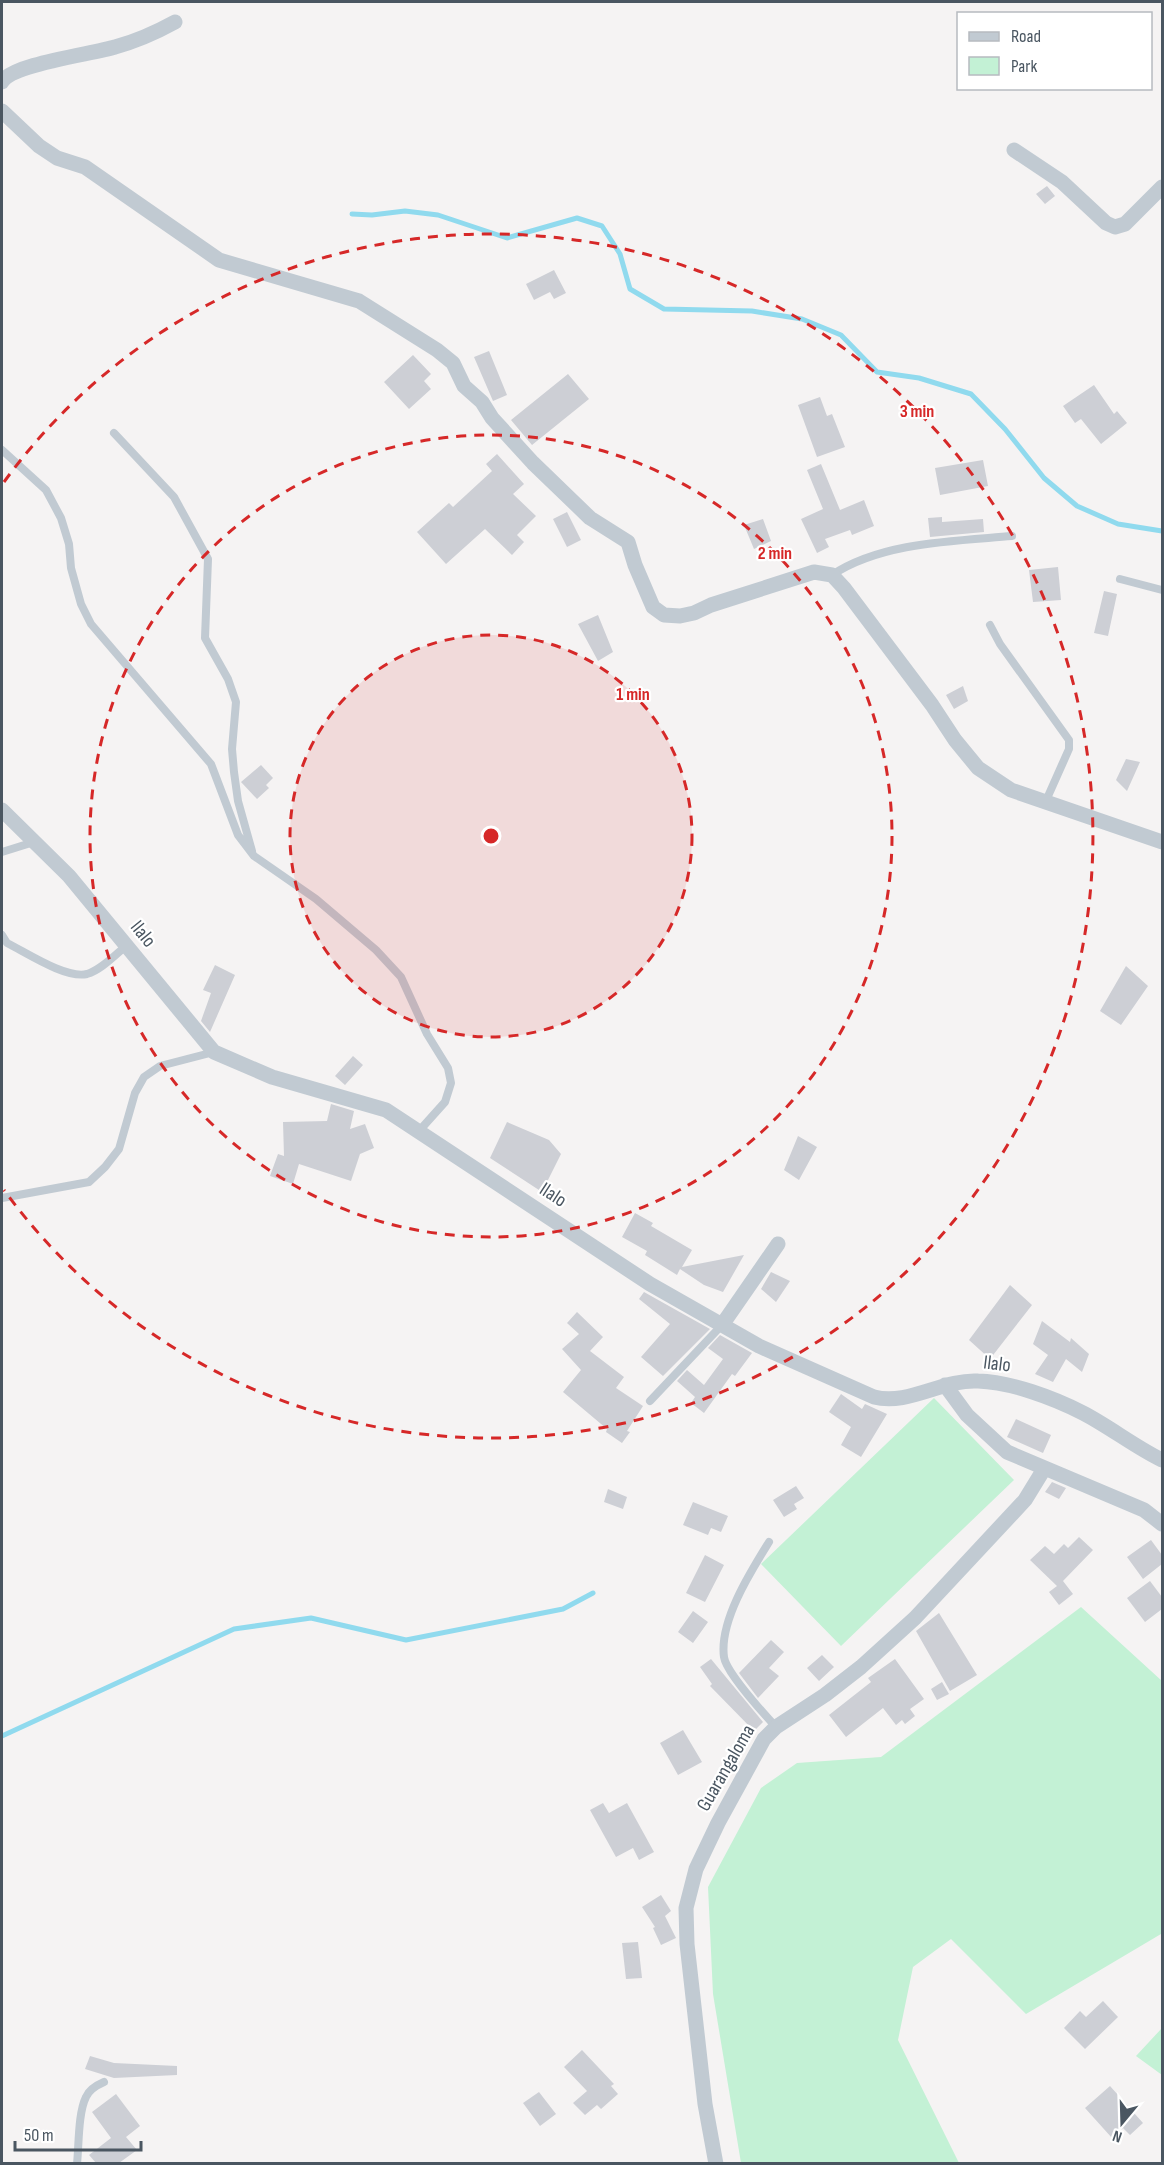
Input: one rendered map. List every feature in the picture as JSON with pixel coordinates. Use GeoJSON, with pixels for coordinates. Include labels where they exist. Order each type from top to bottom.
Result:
{"type":"FeatureCollection","features":[{"type":"Feature","properties":{"kind":"street"},"geometry":{"type":"LineString","coordinates":[[2,82],[4,78],[19,70],[113,48],[148,37],[175,22]]}},
{"type":"Feature","properties":{"kind":"street"},"geometry":{"type":"LineString","coordinates":[[2,111],[39,146],[57,158],[85,167],[219,260],[359,301],[453,363],[464,386],[482,402],[492,418],[532,464],[590,518],[628,542],[634,565],[653,607],[664,615],[680,616],[694,613],[814,572],[832,575],[978,768],[1011,790],[1162,842]]}},
{"type":"Feature","properties":{"kind":"street"},"geometry":{"type":"LineString","coordinates":[[1014,150],[1062,182],[1106,223],[1115,227],[1125,224],[1162,187]]}},
{"type":"Feature","properties":{"kind":"street","name":"Ilalo"},"geometry":{"type":"LineString","coordinates":[[2,810],[69,876],[214,1052],[272,1077],[386,1110],[650,1284],[759,1346],[874,1397],[892,1399],[945,1385],[977,1381],[1021,1388],[1083,1413],[1162,1460]]}},
{"type":"Feature","properties":{"kind":"street"},"geometry":{"type":"LineString","coordinates":[[722,1325],[778,1244]]}},
{"type":"Feature","properties":{"kind":"street"},"geometry":{"type":"LineString","coordinates":[[945,1385],[967,1415],[1007,1452],[1144,1510],[1162,1524]]}},
{"type":"Feature","properties":{"kind":"street","name":"Guarangaloma"},"geometry":{"type":"LineString","coordinates":[[716,2163],[705,2104],[687,1944],[686,1908],[696,1869],[718,1822],[764,1739],[776,1727],[825,1695],[861,1667],[915,1618],[1025,1500],[1044,1469]]}},
{"type":"Feature","properties":{"kind":"lane"},"geometry":{"type":"LineString","coordinates":[[114,433],[174,497],[208,559],[205,638],[228,679],[236,702],[232,749],[234,772],[238,801],[254,856]]}},
{"type":"Feature","properties":{"kind":"lane"},"geometry":{"type":"LineString","coordinates":[[2,450],[46,490],[61,518],[69,544],[71,568],[81,604],[91,624],[211,764],[238,835],[254,856],[316,899],[376,950],[401,977],[428,1035],[448,1068],[451,1083],[445,1102],[419,1131]]}},
{"type":"Feature","properties":{"kind":"lane"},"geometry":{"type":"LineString","coordinates":[[832,575],[844,567],[880,554],[936,543],[1012,536]]}},
{"type":"Feature","properties":{"kind":"lane"},"geometry":{"type":"LineString","coordinates":[[1120,579],[1162,590]]}},
{"type":"Feature","properties":{"kind":"lane"},"geometry":{"type":"LineString","coordinates":[[990,625],[1000,644],[1069,740],[1069,749],[1046,803]]}},
{"type":"Feature","properties":{"kind":"lane"},"geometry":{"type":"LineString","coordinates":[[2,852],[35,842]]}},
{"type":"Feature","properties":{"kind":"lane"},"geometry":{"type":"LineString","coordinates":[[2,935],[4,944],[76,975],[89,974],[126,946]]}},
{"type":"Feature","properties":{"kind":"lane"},"geometry":{"type":"LineString","coordinates":[[2,1198],[88,1182],[105,1167],[119,1149],[135,1093],[144,1077],[160,1066],[214,1052]]}},
{"type":"Feature","properties":{"kind":"lane"},"geometry":{"type":"LineString","coordinates":[[650,1401],[722,1325]]}},
{"type":"Feature","properties":{"kind":"lane"},"geometry":{"type":"LineString","coordinates":[[769,1542],[744,1583],[727,1625],[724,1658],[746,1693],[776,1727]]}},
{"type":"Feature","properties":{"kind":"lane"},"geometry":{"type":"LineString","coordinates":[[77,2163],[82,2109],[86,2096],[104,2082]]}},
{"type":"Feature","properties":{"kind":"green space"},"geometry":{"type":"Polygon","coordinates":[[[934,1398],[1014,1480],[841,1646],[761,1564],[934,1398]]]}},
{"type":"Feature","properties":{"kind":"green space"},"geometry":{"type":"Polygon","coordinates":[[[1081,1607],[1162,1681],[1162,1936],[1161,1934],[1026,2014],[951,1939],[913,1967],[898,2040],[959,2163],[741,2163],[713,1994],[708,1887],[761,1788],[797,1763],[881,1757],[1081,1607]]]}},
{"type":"Feature","properties":{"kind":"green space"},"geometry":{"type":"Polygon","coordinates":[[[1162,2028],[1162,2075],[1136,2056],[1162,2028]]]}},
{"type":"Feature","properties":{"kind":"building"},"geometry":{"type":"Polygon","coordinates":[[[1047,186],[1055,196],[1045,204],[1036,194],[1047,186]]]}},
{"type":"Feature","properties":{"kind":"building"},"geometry":{"type":"Polygon","coordinates":[[[554,270],[566,293],[554,299],[550,292],[534,300],[526,284],[554,270]]]}},
{"type":"Feature","properties":{"kind":"building"},"geometry":{"type":"Polygon","coordinates":[[[489,351],[507,395],[493,401],[474,357],[489,351]]]}},
{"type":"Feature","properties":{"kind":"building"},"geometry":{"type":"Polygon","coordinates":[[[413,355],[431,374],[424,381],[431,389],[409,409],[384,382],[413,355]]]}},
{"type":"Feature","properties":{"kind":"building"},"geometry":{"type":"Polygon","coordinates":[[[568,374],[589,399],[532,445],[511,420],[568,374]]]}},
{"type":"Feature","properties":{"kind":"building"},"geometry":{"type":"Polygon","coordinates":[[[1094,385],[1114,414],[1117,411],[1127,423],[1101,444],[1081,419],[1075,423],[1063,406],[1094,385]]]}},
{"type":"Feature","properties":{"kind":"building"},"geometry":{"type":"Polygon","coordinates":[[[820,397],[827,416],[832,414],[845,447],[817,457],[798,405],[820,397]]]}},
{"type":"Feature","properties":{"kind":"building"},"geometry":{"type":"Polygon","coordinates":[[[497,454],[524,484],[513,494],[536,516],[517,535],[524,542],[512,555],[485,529],[446,564],[417,532],[449,503],[453,507],[492,471],[486,464],[497,454]]]}},
{"type":"Feature","properties":{"kind":"building"},"geometry":{"type":"Polygon","coordinates":[[[983,460],[988,486],[940,495],[935,468],[983,460]]]}},
{"type":"Feature","properties":{"kind":"building"},"geometry":{"type":"Polygon","coordinates":[[[821,464],[840,510],[864,500],[874,526],[852,535],[850,530],[825,539],[829,547],[817,553],[801,519],[823,509],[807,470],[821,464]]]}},
{"type":"Feature","properties":{"kind":"building"},"geometry":{"type":"Polygon","coordinates":[[[567,512],[581,540],[567,547],[553,519],[567,512]]]}},
{"type":"Feature","properties":{"kind":"building"},"geometry":{"type":"Polygon","coordinates":[[[942,517],[942,522],[983,519],[984,532],[930,537],[928,518],[942,517]]]}},
{"type":"Feature","properties":{"kind":"building"},"geometry":{"type":"Polygon","coordinates":[[[763,519],[771,541],[754,549],[744,525],[763,519]]]}},
{"type":"Feature","properties":{"kind":"building"},"geometry":{"type":"Polygon","coordinates":[[[1058,567],[1061,600],[1033,602],[1029,570],[1058,567]]]}},
{"type":"Feature","properties":{"kind":"building"},"geometry":{"type":"Polygon","coordinates":[[[1104,591],[1117,594],[1108,636],[1094,633],[1104,591]]]}},
{"type":"Feature","properties":{"kind":"building"},"geometry":{"type":"Polygon","coordinates":[[[598,615],[613,652],[598,661],[578,624],[598,615]]]}},
{"type":"Feature","properties":{"kind":"building"},"geometry":{"type":"Polygon","coordinates":[[[963,686],[968,701],[954,709],[946,695],[963,686]]]}},
{"type":"Feature","properties":{"kind":"building"},"geometry":{"type":"Polygon","coordinates":[[[1126,759],[1140,762],[1127,791],[1116,780],[1126,759]]]}},
{"type":"Feature","properties":{"kind":"building"},"geometry":{"type":"Polygon","coordinates":[[[261,765],[273,778],[266,785],[269,788],[257,799],[241,782],[261,765]]]}},
{"type":"Feature","properties":{"kind":"building"},"geometry":{"type":"Polygon","coordinates":[[[215,965],[235,975],[210,1032],[201,1021],[211,993],[203,990],[215,965]]]}},
{"type":"Feature","properties":{"kind":"building"},"geometry":{"type":"Polygon","coordinates":[[[1126,966],[1148,986],[1121,1025],[1100,1011],[1126,966]]]}},
{"type":"Feature","properties":{"kind":"building"},"geometry":{"type":"Polygon","coordinates":[[[353,1056],[363,1065],[345,1085],[335,1076],[353,1056]]]}},
{"type":"Feature","properties":{"kind":"building"},"geometry":{"type":"Polygon","coordinates":[[[331,1104],[354,1111],[350,1129],[365,1124],[374,1148],[360,1154],[351,1181],[299,1164],[293,1184],[270,1176],[278,1154],[284,1156],[283,1122],[327,1121],[331,1104]]]}},
{"type":"Feature","properties":{"kind":"building"},"geometry":{"type":"Polygon","coordinates":[[[507,1122],[549,1140],[561,1154],[542,1192],[490,1158],[507,1122]]]}},
{"type":"Feature","properties":{"kind":"building"},"geometry":{"type":"Polygon","coordinates":[[[798,1136],[817,1147],[799,1180],[784,1170],[798,1136]]]}},
{"type":"Feature","properties":{"kind":"building"},"geometry":{"type":"Polygon","coordinates":[[[635,1213],[653,1223],[651,1226],[692,1250],[682,1267],[744,1255],[723,1292],[704,1285],[680,1269],[677,1275],[645,1255],[647,1251],[622,1237],[635,1213]]]}},
{"type":"Feature","properties":{"kind":"building"},"geometry":{"type":"Polygon","coordinates":[[[771,1272],[790,1281],[776,1302],[761,1289],[771,1272]]]}},
{"type":"Feature","properties":{"kind":"building"},"geometry":{"type":"Polygon","coordinates":[[[1010,1285],[1032,1305],[990,1359],[969,1340],[1010,1285]]]}},
{"type":"Feature","properties":{"kind":"building"},"geometry":{"type":"Polygon","coordinates":[[[644,1292],[710,1329],[663,1376],[641,1357],[670,1324],[639,1299],[644,1292]]]}},
{"type":"Feature","properties":{"kind":"building"},"geometry":{"type":"Polygon","coordinates":[[[577,1312],[603,1337],[590,1351],[624,1377],[616,1388],[643,1406],[622,1443],[606,1432],[607,1429],[563,1392],[581,1370],[562,1349],[579,1334],[567,1323],[577,1312]]]}},
{"type":"Feature","properties":{"kind":"building"},"geometry":{"type":"Polygon","coordinates":[[[1042,1321],[1070,1342],[1071,1338],[1089,1354],[1082,1372],[1066,1359],[1053,1382],[1035,1374],[1048,1355],[1033,1344],[1042,1321]]]}},
{"type":"Feature","properties":{"kind":"building"},"geometry":{"type":"Polygon","coordinates":[[[720,1335],[752,1353],[735,1376],[732,1374],[704,1413],[691,1403],[695,1397],[677,1381],[687,1370],[704,1385],[723,1359],[708,1348],[720,1335]]]}},
{"type":"Feature","properties":{"kind":"building"},"geometry":{"type":"Polygon","coordinates":[[[841,1394],[862,1409],[865,1404],[887,1414],[861,1457],[841,1445],[851,1427],[829,1412],[841,1394]]]}},
{"type":"Feature","properties":{"kind":"building"},"geometry":{"type":"Polygon","coordinates":[[[1016,1419],[1051,1435],[1043,1453],[1007,1437],[1016,1419]]]}},
{"type":"Feature","properties":{"kind":"building"},"geometry":{"type":"Polygon","coordinates":[[[1052,1482],[1066,1488],[1059,1499],[1045,1492],[1052,1482]]]}},
{"type":"Feature","properties":{"kind":"building"},"geometry":{"type":"Polygon","coordinates":[[[796,1486],[804,1498],[794,1504],[797,1509],[784,1517],[773,1500],[796,1486]]]}},
{"type":"Feature","properties":{"kind":"building"},"geometry":{"type":"Polygon","coordinates":[[[608,1489],[627,1497],[623,1509],[604,1502],[608,1489]]]}},
{"type":"Feature","properties":{"kind":"building"},"geometry":{"type":"Polygon","coordinates":[[[693,1502],[728,1516],[721,1532],[711,1528],[708,1535],[683,1525],[693,1502]]]}},
{"type":"Feature","properties":{"kind":"building"},"geometry":{"type":"Polygon","coordinates":[[[1079,1537],[1093,1550],[1063,1581],[1073,1594],[1059,1605],[1049,1592],[1057,1586],[1030,1560],[1045,1546],[1054,1554],[1064,1544],[1068,1548],[1079,1537]]]}},
{"type":"Feature","properties":{"kind":"building"},"geometry":{"type":"Polygon","coordinates":[[[1151,1540],[1162,1555],[1162,1564],[1143,1579],[1127,1557],[1151,1540]]]}},
{"type":"Feature","properties":{"kind":"building"},"geometry":{"type":"Polygon","coordinates":[[[705,1555],[724,1565],[705,1602],[686,1593],[705,1555]]]}},
{"type":"Feature","properties":{"kind":"building"},"geometry":{"type":"Polygon","coordinates":[[[1150,1581],[1162,1597],[1162,1609],[1145,1622],[1127,1598],[1150,1581]]]}},
{"type":"Feature","properties":{"kind":"building"},"geometry":{"type":"Polygon","coordinates":[[[693,1611],[708,1622],[693,1643],[678,1632],[693,1611]]]}},
{"type":"Feature","properties":{"kind":"building"},"geometry":{"type":"Polygon","coordinates":[[[939,1613],[977,1675],[950,1691],[916,1631],[939,1613]]]}},
{"type":"Feature","properties":{"kind":"building"},"geometry":{"type":"Polygon","coordinates":[[[771,1640],[784,1652],[769,1668],[779,1676],[758,1698],[739,1673],[771,1640]]]}},
{"type":"Feature","properties":{"kind":"building"},"geometry":{"type":"Polygon","coordinates":[[[822,1655],[834,1667],[819,1681],[807,1668],[822,1655]]]}},
{"type":"Feature","properties":{"kind":"building"},"geometry":{"type":"Polygon","coordinates":[[[711,1659],[763,1722],[754,1731],[710,1686],[712,1684],[700,1667],[711,1659]]]}},
{"type":"Feature","properties":{"kind":"building"},"geometry":{"type":"Polygon","coordinates":[[[895,1659],[924,1699],[910,1709],[915,1716],[905,1724],[902,1720],[896,1725],[883,1708],[846,1737],[829,1715],[871,1682],[868,1678],[895,1659]]]}},
{"type":"Feature","properties":{"kind":"building"},"geometry":{"type":"Polygon","coordinates":[[[942,1682],[949,1694],[937,1700],[931,1689],[942,1682]]]}},
{"type":"Feature","properties":{"kind":"building"},"geometry":{"type":"Polygon","coordinates":[[[683,1730],[702,1762],[678,1775],[660,1743],[683,1730]]]}},
{"type":"Feature","properties":{"kind":"building"},"geometry":{"type":"Polygon","coordinates":[[[603,1803],[609,1813],[627,1803],[654,1852],[639,1860],[633,1848],[616,1857],[590,1810],[603,1803]]]}},
{"type":"Feature","properties":{"kind":"building"},"geometry":{"type":"Polygon","coordinates":[[[661,1895],[671,1911],[665,1916],[676,1938],[661,1945],[653,1928],[655,1927],[642,1907],[661,1895]]]}},
{"type":"Feature","properties":{"kind":"building"},"geometry":{"type":"Polygon","coordinates":[[[638,1942],[642,1978],[626,1979],[622,1943],[638,1942]]]}},
{"type":"Feature","properties":{"kind":"building"},"geometry":{"type":"Polygon","coordinates":[[[1103,2001],[1118,2017],[1085,2049],[1064,2028],[1080,2011],[1086,2017],[1103,2001]]]}},
{"type":"Feature","properties":{"kind":"building"},"geometry":{"type":"Polygon","coordinates":[[[582,2050],[614,2084],[611,2086],[618,2094],[601,2109],[597,2105],[585,2115],[573,2103],[587,2091],[564,2067],[582,2050]]]}},
{"type":"Feature","properties":{"kind":"building"},"geometry":{"type":"Polygon","coordinates":[[[90,2056],[114,2063],[177,2066],[177,2075],[114,2078],[85,2069],[90,2056]]]}},
{"type":"Feature","properties":{"kind":"building"},"geometry":{"type":"Polygon","coordinates":[[[1110,2086],[1143,2123],[1130,2135],[1123,2128],[1112,2138],[1085,2108],[1110,2086]]]}},
{"type":"Feature","properties":{"kind":"building"},"geometry":{"type":"Polygon","coordinates":[[[539,2092],[556,2114],[540,2126],[523,2103],[539,2092]]]}},
{"type":"Feature","properties":{"kind":"building"},"geometry":{"type":"Polygon","coordinates":[[[116,2094],[140,2126],[126,2137],[137,2150],[119,2163],[96,2163],[89,2155],[111,2138],[92,2112],[116,2094]]]}},
{"type":"Feature","properties":{"kind":"waterway"},"geometry":{"type":"LineString","coordinates":[[352,214],[372,215],[405,211],[438,215],[507,238],[577,218],[602,226],[620,254],[630,289],[664,309],[752,311],[802,319],[841,335],[877,372],[919,378],[971,394],[1005,429],[1044,478],[1077,506],[1118,524],[1162,531]]}},
{"type":"Feature","properties":{"kind":"waterway"},"geometry":{"type":"LineString","coordinates":[[2,1736],[234,1629],[311,1618],[406,1640],[563,1609],[593,1593]]}}]}
